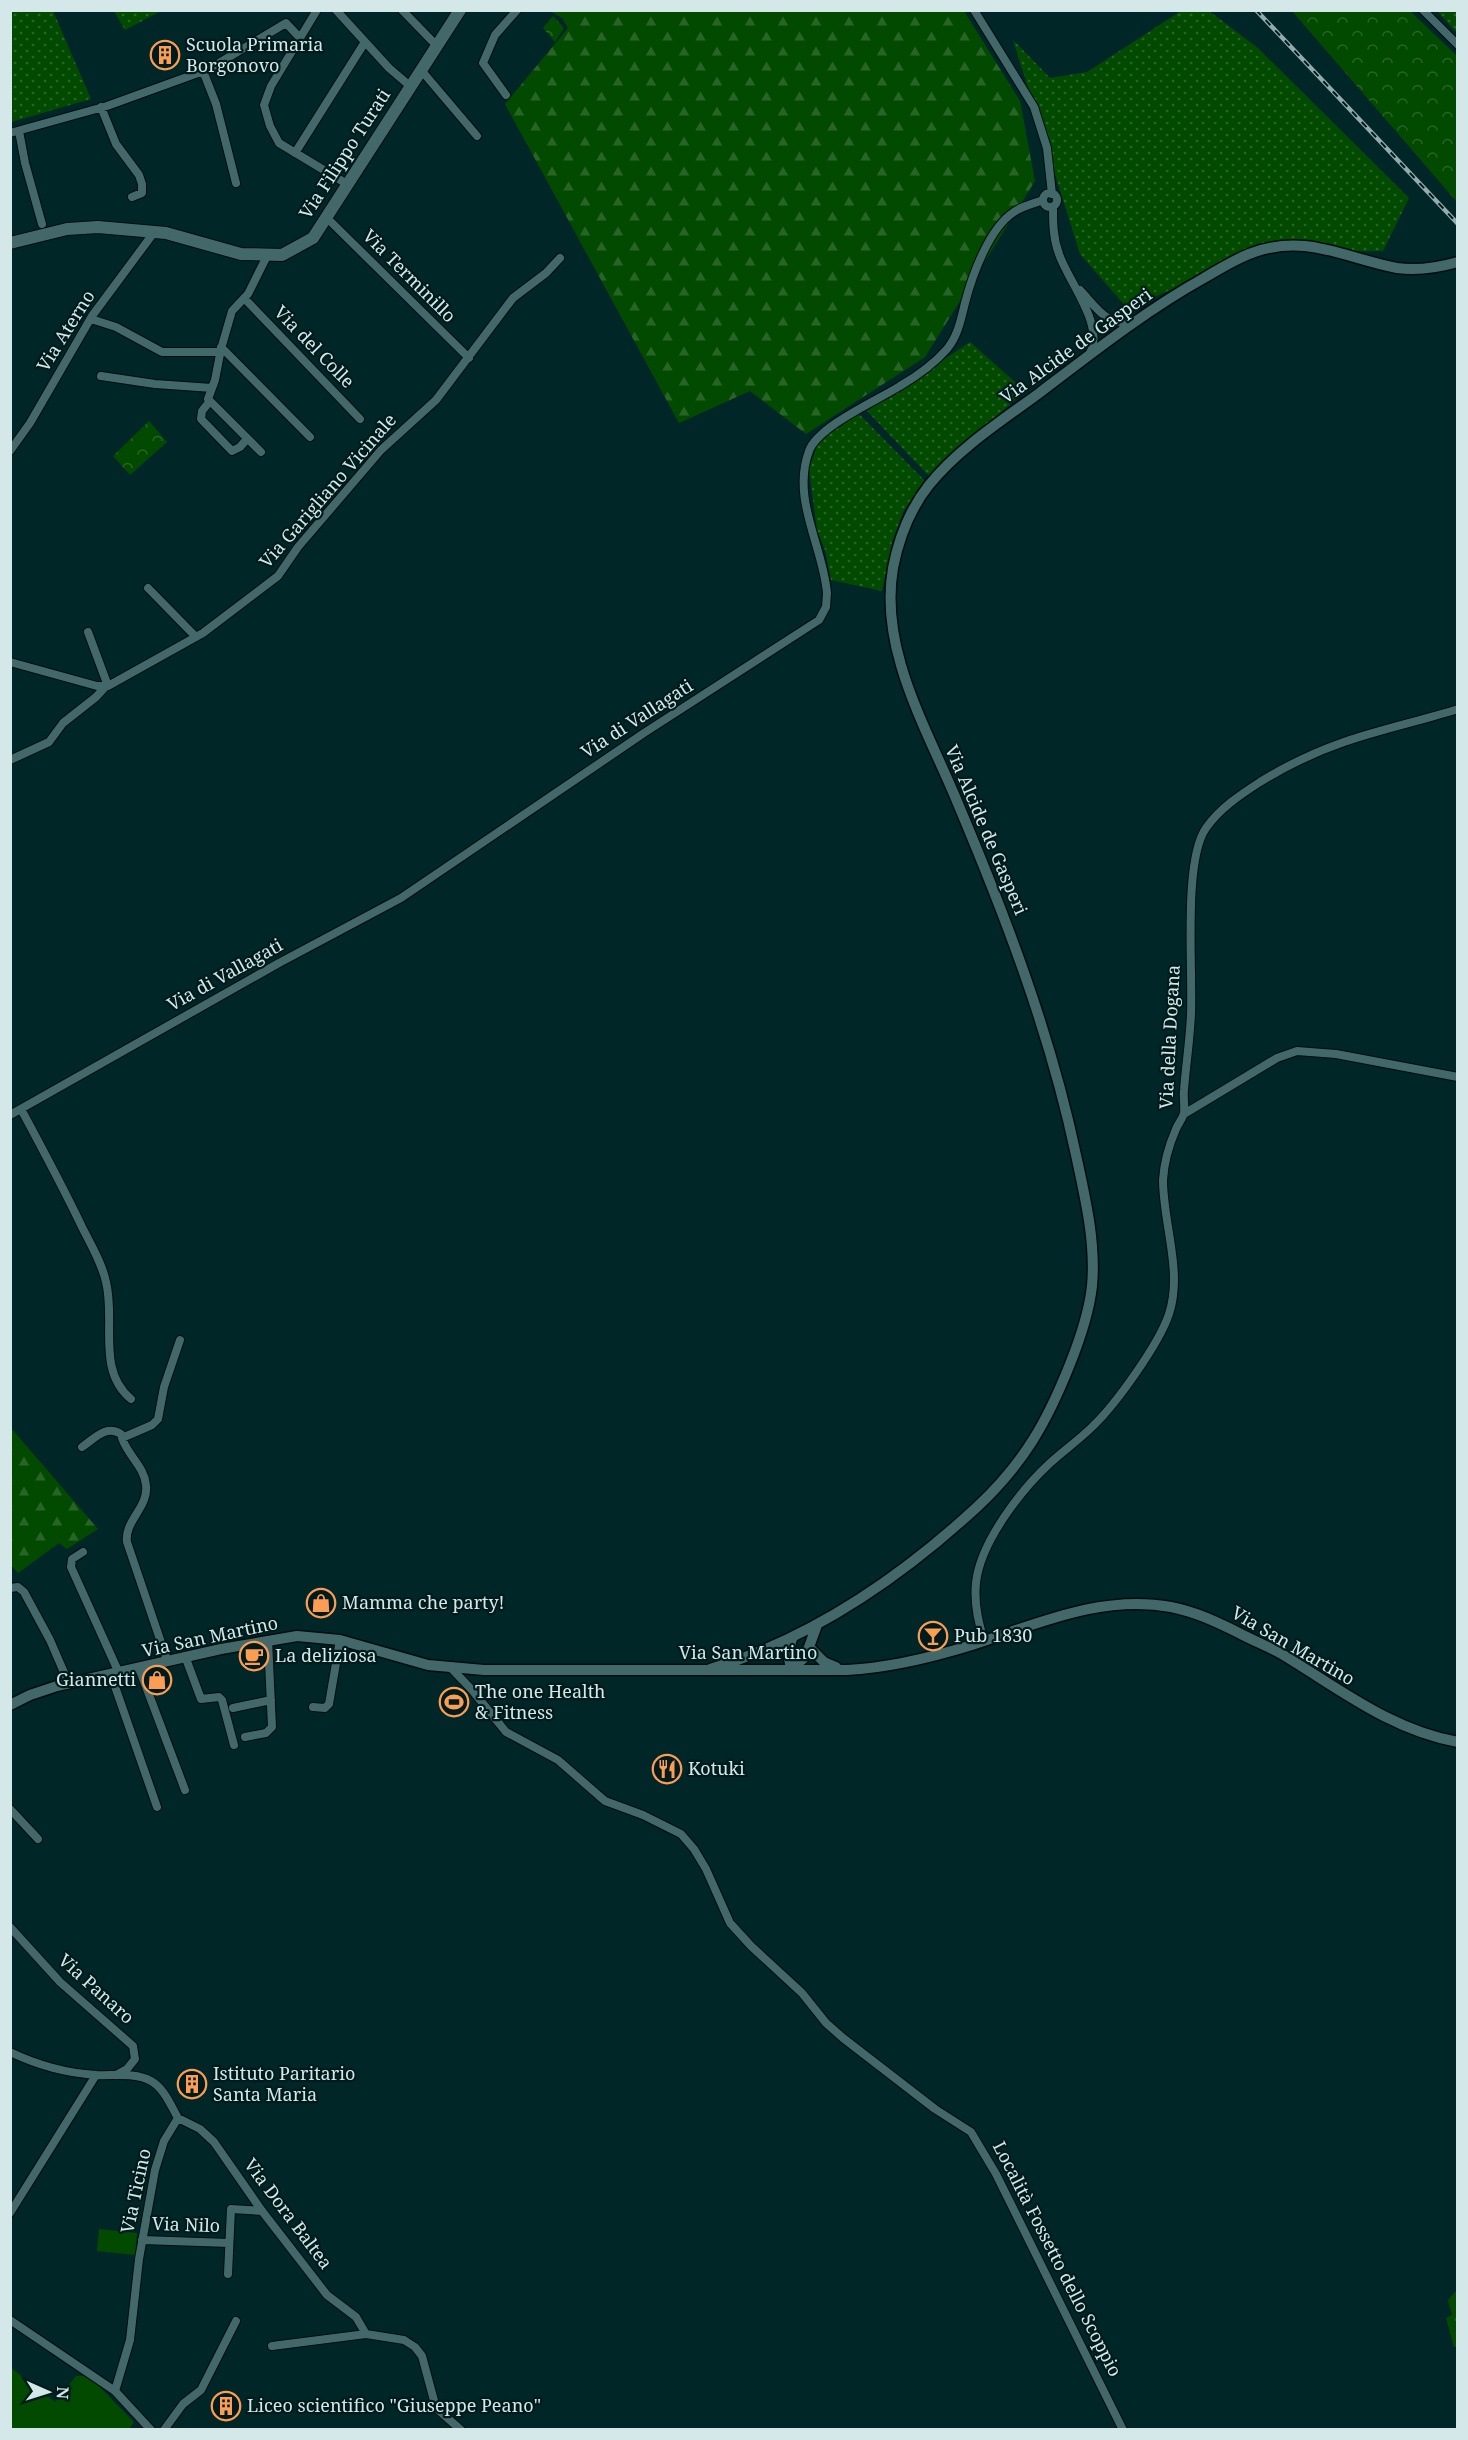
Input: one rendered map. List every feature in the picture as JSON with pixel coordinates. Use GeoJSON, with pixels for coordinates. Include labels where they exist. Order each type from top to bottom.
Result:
{"type":"FeatureCollection","features":[{"type":"Feature","properties":{"kind":"main road","name":"Via Filippo Turati"},"geometry":{"type":"LineString","coordinates":[[10,243],[78,228],[155,231],[242,254],[282,255],[313,238],[460,10]]}},
{"type":"Feature","properties":{"kind":"street"},"geometry":{"type":"LineString","coordinates":[[317,10],[271,86],[264,105],[270,126],[279,143],[347,184]]}},
{"type":"Feature","properties":{"kind":"street"},"geometry":{"type":"LineString","coordinates":[[336,10],[410,86]]}},
{"type":"Feature","properties":{"kind":"street"},"geometry":{"type":"LineString","coordinates":[[402,10],[437,46]]}},
{"type":"Feature","properties":{"kind":"street"},"geometry":{"type":"LineString","coordinates":[[506,95],[483,63],[495,35],[517,10]]}},
{"type":"Feature","properties":{"kind":"street"},"geometry":{"type":"LineString","coordinates":[[974,10],[1023,87],[1038,117],[1049,158],[1052,194],[1057,200],[1053,207],[1057,249],[1095,334],[1089,355]]}},
{"type":"Feature","properties":{"kind":"street"},"geometry":{"type":"LineString","coordinates":[[1423,10],[1458,45]]}},
{"type":"Feature","properties":{"kind":"street"},"geometry":{"type":"LineString","coordinates":[[42,224],[15,132],[101,107],[203,71],[286,23],[300,38]]}},
{"type":"Feature","properties":{"kind":"street"},"geometry":{"type":"LineString","coordinates":[[295,153],[365,42]]}},
{"type":"Feature","properties":{"kind":"street"},"geometry":{"type":"LineString","coordinates":[[421,70],[477,136]]}},
{"type":"Feature","properties":{"kind":"street"},"geometry":{"type":"LineString","coordinates":[[203,71],[216,104],[236,183]]}},
{"type":"Feature","properties":{"kind":"street"},"geometry":{"type":"LineString","coordinates":[[101,107],[116,144],[142,184],[142,193],[132,196]]}},
{"type":"Feature","properties":{"kind":"street"},"geometry":{"type":"LineString","coordinates":[[1052,194],[1046,194],[1043,200],[1046,206],[1053,207]]}},
{"type":"Feature","properties":{"kind":"street","name":"Via di Vallagati"},"geometry":{"type":"LineString","coordinates":[[10,1115],[279,963],[401,898],[644,733],[819,620],[826,607],[827,593],[805,501],[809,449],[823,433],[901,385],[943,354],[957,333],[976,271],[994,233],[1012,213],[1043,200]]}},
{"type":"Feature","properties":{"kind":"street","name":"Via Terminillo"},"geometry":{"type":"LineString","coordinates":[[326,217],[369,262],[469,358]]}},
{"type":"Feature","properties":{"kind":"street","name":"Via Aterno"},"geometry":{"type":"LineString","coordinates":[[10,451],[30,423],[91,319],[155,231]]}},
{"type":"Feature","properties":{"kind":"street","name":"Via Alcide de Gasperi"},"geometry":{"type":"LineString","coordinates":[[710,1669],[758,1654],[792,1639],[874,1589],[928,1550],[1010,1474],[1029,1449],[1050,1413],[1078,1344],[1088,1306],[1092,1277],[1090,1231],[1084,1192],[1058,1074],[1005,917],[904,674],[893,632],[890,598],[894,564],[899,541],[909,515],[927,488],[947,465],[1135,321],[1171,297],[1237,259],[1276,246],[1309,245],[1395,267],[1426,269],[1458,262]]}},
{"type":"Feature","properties":{"kind":"street"},"geometry":{"type":"LineString","coordinates":[[261,452],[208,399],[232,311],[244,298],[268,254]]}},
{"type":"Feature","properties":{"kind":"street","name":"Via Garigliano Vicinale"},"geometry":{"type":"LineString","coordinates":[[10,760],[49,742],[63,723],[107,686],[196,637],[278,576],[298,546],[381,450],[435,400],[513,298],[546,273],[560,258]]}},
{"type":"Feature","properties":{"kind":"street"},"geometry":{"type":"LineString","coordinates":[[1075,285],[1111,321],[1122,323],[1135,321]]}},
{"type":"Feature","properties":{"kind":"street","name":"Via del Colle"},"geometry":{"type":"LineString","coordinates":[[244,298],[360,419]]}},
{"type":"Feature","properties":{"kind":"street"},"geometry":{"type":"LineString","coordinates":[[91,319],[116,327],[162,352],[221,350],[310,437]]}},
{"type":"Feature","properties":{"kind":"street"},"geometry":{"type":"LineString","coordinates":[[1095,334],[1111,339],[1111,321]]}},
{"type":"Feature","properties":{"kind":"street"},"geometry":{"type":"LineString","coordinates":[[101,376],[155,384],[212,388]]}},
{"type":"Feature","properties":{"kind":"street"},"geometry":{"type":"LineString","coordinates":[[210,401],[202,411],[201,419],[232,451],[248,439]]}},
{"type":"Feature","properties":{"kind":"street"},"geometry":{"type":"LineString","coordinates":[[148,588],[196,637]]}},
{"type":"Feature","properties":{"kind":"street"},"geometry":{"type":"LineString","coordinates":[[10,662],[97,686],[107,686],[87,632]]}},
{"type":"Feature","properties":{"kind":"street","name":"Via della Dogana"},"geometry":{"type":"LineString","coordinates":[[984,1640],[978,1617],[976,1585],[982,1560],[996,1533],[1030,1484],[1105,1413],[1146,1356],[1167,1318],[1172,1297],[1173,1276],[1164,1172],[1173,1137],[1184,1114],[1191,1012],[1193,887],[1197,850],[1206,828],[1231,802],[1294,764],[1351,740],[1458,709]]}},
{"type":"Feature","properties":{"kind":"street"},"geometry":{"type":"LineString","coordinates":[[1184,1114],[1276,1058],[1298,1051],[1336,1054],[1458,1077]]}},
{"type":"Feature","properties":{"kind":"street"},"geometry":{"type":"LineString","coordinates":[[21,1109],[58,1178],[103,1272],[109,1302],[112,1372],[120,1389],[130,1399]]}},
{"type":"Feature","properties":{"kind":"street"},"geometry":{"type":"LineString","coordinates":[[122,1436],[152,1425],[158,1419],[164,1387],[180,1340]]}},
{"type":"Feature","properties":{"kind":"street"},"geometry":{"type":"LineString","coordinates":[[116,1423],[128,1452],[143,1472],[147,1489],[143,1503],[127,1531],[127,1542],[167,1660]]}},
{"type":"Feature","properties":{"kind":"street"},"geometry":{"type":"LineString","coordinates":[[82,1447],[107,1430],[114,1430],[122,1436]]}},
{"type":"Feature","properties":{"kind":"street"},"geometry":{"type":"LineString","coordinates":[[82,1552],[72,1559],[71,1567],[115,1674],[157,1807]]}},
{"type":"Feature","properties":{"kind":"street"},"geometry":{"type":"LineString","coordinates":[[10,1588],[18,1587],[23,1590],[50,1640],[69,1684]]}},
{"type":"Feature","properties":{"kind":"street","name":"Via San Martino"},"geometry":{"type":"LineString","coordinates":[[10,1705],[36,1693],[167,1660],[268,1640],[303,1636],[340,1640],[417,1663],[451,1668],[517,1671],[854,1669],[935,1654],[1040,1621],[1101,1607],[1145,1604],[1179,1608],[1211,1619],[1278,1653],[1348,1697],[1394,1722],[1421,1733],[1458,1742]]}},
{"type":"Feature","properties":{"kind":"street"},"geometry":{"type":"LineString","coordinates":[[791,1670],[803,1659],[818,1625]]}},
{"type":"Feature","properties":{"kind":"street"},"geometry":{"type":"LineString","coordinates":[[791,1670],[788,1653],[792,1639]]}},
{"type":"Feature","properties":{"kind":"street"},"geometry":{"type":"LineString","coordinates":[[245,1737],[267,1733],[271,1730],[268,1640]]}},
{"type":"Feature","properties":{"kind":"street"},"geometry":{"type":"LineString","coordinates":[[313,1707],[325,1708],[329,1703],[340,1640]]}},
{"type":"Feature","properties":{"kind":"street"},"geometry":{"type":"LineString","coordinates":[[809,1647],[824,1662],[854,1669]]}},
{"type":"Feature","properties":{"kind":"street"},"geometry":{"type":"LineString","coordinates":[[185,1656],[201,1699],[219,1697],[222,1700],[234,1745]]}},
{"type":"Feature","properties":{"kind":"street"},"geometry":{"type":"LineString","coordinates":[[139,1668],[185,1790]]}},
{"type":"Feature","properties":{"kind":"street","name":"Località Fossetto dello Scoppio"},"geometry":{"type":"LineString","coordinates":[[451,1668],[506,1732],[561,1762],[593,1793],[605,1801],[669,1827],[684,1837],[706,1869],[730,1923],[751,1946],[790,1980],[843,2038],[935,2109],[971,2132],[996,2174],[1124,2430]]}},
{"type":"Feature","properties":{"kind":"street"},"geometry":{"type":"LineString","coordinates":[[232,1708],[271,1701]]}},
{"type":"Feature","properties":{"kind":"street"},"geometry":{"type":"LineString","coordinates":[[10,1809],[38,1839]]}},
{"type":"Feature","properties":{"kind":"street","name":"Via Panaro"},"geometry":{"type":"LineString","coordinates":[[10,1927],[60,1982],[132,2044],[136,2052],[135,2059],[129,2068],[116,2075]]}},
{"type":"Feature","properties":{"kind":"street"},"geometry":{"type":"LineString","coordinates":[[10,2052],[51,2067],[96,2075],[137,2076],[153,2082],[162,2091],[178,2118]]}},
{"type":"Feature","properties":{"kind":"street"},"geometry":{"type":"LineString","coordinates":[[10,2213],[96,2075]]}},
{"type":"Feature","properties":{"kind":"street","name":"Via Dora Baltea"},"geometry":{"type":"LineString","coordinates":[[178,2118],[200,2129],[214,2142],[262,2211],[327,2295],[356,2317],[366,2334]]}},
{"type":"Feature","properties":{"kind":"street","name":"Via Ticino"},"geometry":{"type":"LineString","coordinates":[[115,2391],[130,2340],[142,2240],[158,2158],[164,2141],[178,2118]]}},
{"type":"Feature","properties":{"kind":"street","name":"Via Nilo"},"geometry":{"type":"LineString","coordinates":[[228,2274],[231,2209],[262,2211]]}},
{"type":"Feature","properties":{"kind":"street","name":"Via Nilo"},"geometry":{"type":"LineString","coordinates":[[142,2240],[229,2243]]}},
{"type":"Feature","properties":{"kind":"street"},"geometry":{"type":"LineString","coordinates":[[10,2320],[115,2391],[151,2430]]}},
{"type":"Feature","properties":{"kind":"street"},"geometry":{"type":"LineString","coordinates":[[164,2430],[183,2403],[201,2391],[236,2321]]}},
{"type":"Feature","properties":{"kind":"street"},"geometry":{"type":"LineString","coordinates":[[272,2346],[366,2334],[399,2338],[415,2347],[426,2367],[436,2408],[461,2430]]}},
{"type":"Feature","properties":{"kind":"green space"},"geometry":{"type":"Polygon","coordinates":[[[11,10],[53,11],[91,99],[11,122],[11,10]]]}},
{"type":"Feature","properties":{"kind":"green space"},"geometry":{"type":"Polygon","coordinates":[[[114,11],[161,11],[125,30],[114,11]]]}},
{"type":"Feature","properties":{"kind":"green space"},"geometry":{"type":"Polygon","coordinates":[[[550,11],[964,11],[1020,101],[1035,181],[925,357],[806,434],[750,391],[679,423],[505,104],[568,28],[562,18],[550,11]]]}},
{"type":"Feature","properties":{"kind":"green space"},"geometry":{"type":"Polygon","coordinates":[[[1181,11],[1209,11],[1258,48],[1409,198],[1383,251],[1254,252],[1128,309],[1080,254],[1013,40],[1050,78],[1087,72],[1181,11]]]}},
{"type":"Feature","properties":{"kind":"green space"},"geometry":{"type":"Polygon","coordinates":[[[1292,11],[1410,11],[1457,56],[1457,202],[1292,11]]]}},
{"type":"Feature","properties":{"kind":"green space"},"geometry":{"type":"Polygon","coordinates":[[[1437,11],[1457,11],[1457,33],[1437,11]]]}},
{"type":"Feature","properties":{"kind":"green space"},"geometry":{"type":"Polygon","coordinates":[[[553,16],[564,28],[555,42],[543,28],[553,16]]]}},
{"type":"Feature","properties":{"kind":"green space"},"geometry":{"type":"Polygon","coordinates":[[[970,342],[1025,391],[929,476],[867,411],[970,342]]]}},
{"type":"Feature","properties":{"kind":"green space"},"geometry":{"type":"Polygon","coordinates":[[[858,413],[925,481],[904,510],[892,542],[882,591],[831,580],[825,550],[817,530],[809,469],[819,440],[858,413]]]}},
{"type":"Feature","properties":{"kind":"green space"},"geometry":{"type":"Polygon","coordinates":[[[149,421],[167,442],[130,475],[113,456],[149,421]]]}},
{"type":"Feature","properties":{"kind":"green space"},"geometry":{"type":"Polygon","coordinates":[[[10,1427],[98,1529],[67,1549],[59,1543],[18,1573],[11,1565],[10,1427]]]}},
{"type":"Feature","properties":{"kind":"green space"},"geometry":{"type":"Polygon","coordinates":[[[99,2229],[137,2233],[135,2255],[97,2251],[99,2229]]]}},
{"type":"Feature","properties":{"kind":"green space"},"geometry":{"type":"Polygon","coordinates":[[[1457,2290],[1457,2347],[1454,2347],[1446,2318],[1452,2315],[1448,2300],[1457,2290]]]}},
{"type":"Feature","properties":{"kind":"green space"},"geometry":{"type":"Polygon","coordinates":[[[10,2367],[55,2402],[76,2376],[89,2376],[134,2422],[129,2429],[11,2429],[10,2367]]]}},
{"type":"Feature","properties":{"kind":"railway"},"geometry":{"type":"LineString","coordinates":[[1256,10],[1458,224]]}},
{"type":"Feature","properties":{"kind":"place","name":"Scuola Primaria Borgonovo"},"geometry":{"type":"Point","coordinates":[165,55]}},
{"type":"Feature","properties":{"kind":"place","name":"Mamma che party!"},"geometry":{"type":"Point","coordinates":[321,1603]}},
{"type":"Feature","properties":{"kind":"place","name":"Pub 1830"},"geometry":{"type":"Point","coordinates":[933,1636]}},
{"type":"Feature","properties":{"kind":"place","name":"La deliziosa"},"geometry":{"type":"Point","coordinates":[254,1656]}},
{"type":"Feature","properties":{"kind":"place","name":"Giannetti"},"geometry":{"type":"Point","coordinates":[157,1680]}},
{"type":"Feature","properties":{"kind":"place","name":"The one Health & Fitness"},"geometry":{"type":"Point","coordinates":[454,1702]}},
{"type":"Feature","properties":{"kind":"place","name":"Kotuki"},"geometry":{"type":"Point","coordinates":[667,1769]}},
{"type":"Feature","properties":{"kind":"place","name":"Istituto Paritario Santa Maria"},"geometry":{"type":"Point","coordinates":[192,2084]}},
{"type":"Feature","properties":{"kind":"place","name":"Liceo scientifico \"Giuseppe Peano\""},"geometry":{"type":"Point","coordinates":[226,2406]}}]}
